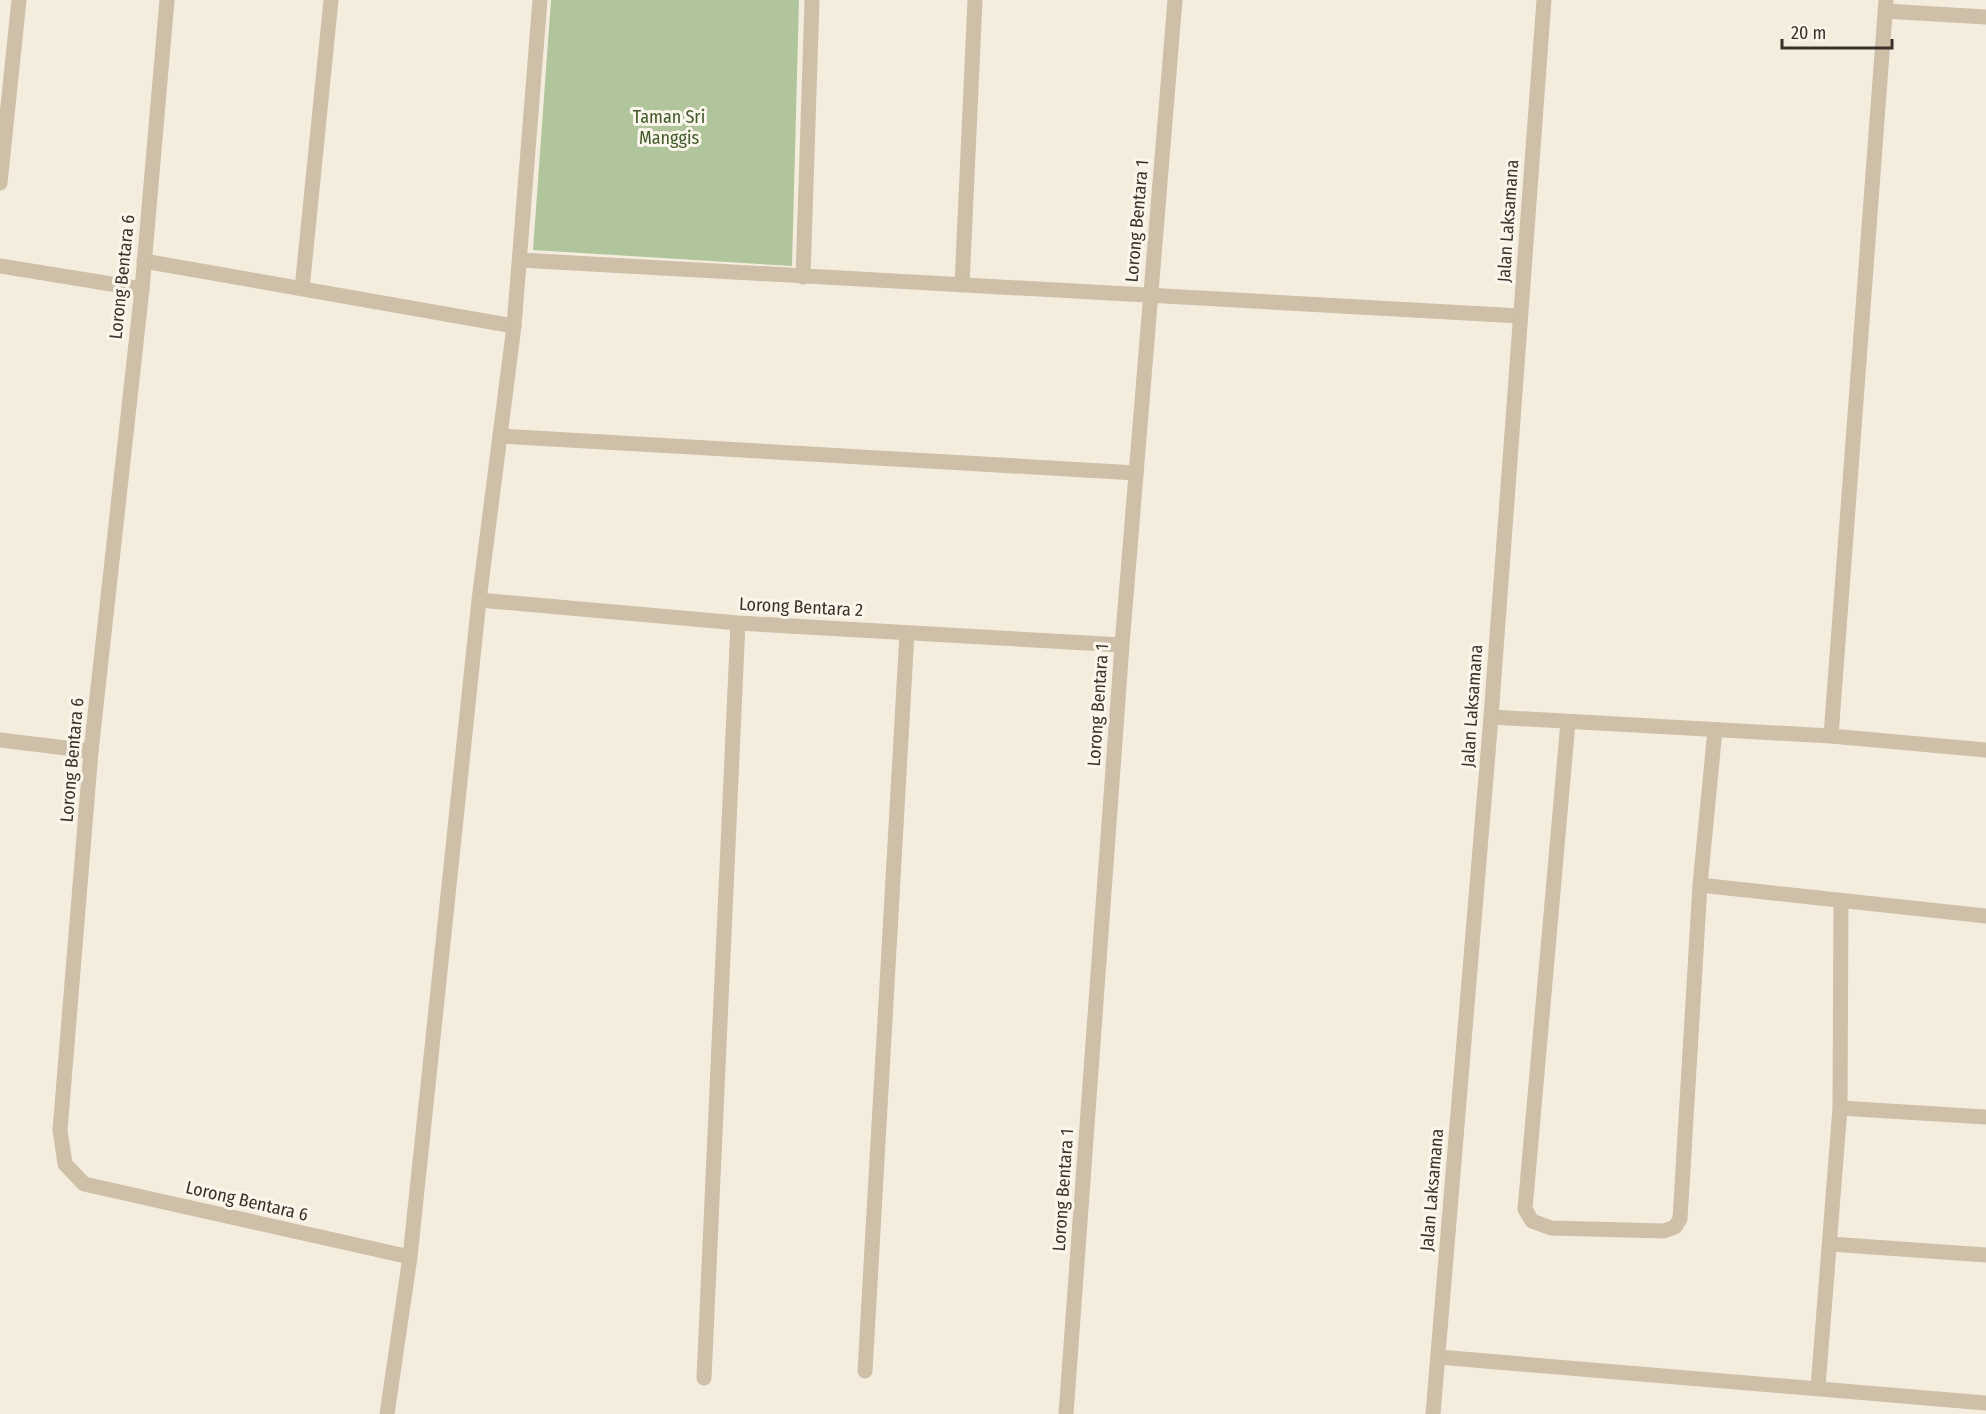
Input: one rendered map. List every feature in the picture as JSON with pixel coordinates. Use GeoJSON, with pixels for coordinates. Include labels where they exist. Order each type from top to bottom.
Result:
{"type":"FeatureCollection","features":[{"type":"Feature","properties":{"kind":"street"},"geometry":{"type":"LineString","coordinates":[[0,183],[19,0]]}},
{"type":"Feature","properties":{"kind":"street","name":"Lorong Bentara 6"},"geometry":{"type":"LineString","coordinates":[[167,0],[144,261],[91,751],[60,1130],[65,1164],[84,1184],[410,1257]]}},
{"type":"Feature","properties":{"kind":"street"},"geometry":{"type":"LineString","coordinates":[[302,289],[331,0]]}},
{"type":"Feature","properties":{"kind":"street"},"geometry":{"type":"LineString","coordinates":[[387,1414],[410,1257],[479,600],[514,326],[540,0]]}},
{"type":"Feature","properties":{"kind":"street"},"geometry":{"type":"LineString","coordinates":[[803,276],[812,0]]}},
{"type":"Feature","properties":{"kind":"street"},"geometry":{"type":"LineString","coordinates":[[962,285],[975,0]]}},
{"type":"Feature","properties":{"kind":"street","name":"Lorong Bentara 1"},"geometry":{"type":"LineString","coordinates":[[1066,1414],[1122,645],[1175,0]]}},
{"type":"Feature","properties":{"kind":"street","name":"Jalan Laksamana"},"geometry":{"type":"LineString","coordinates":[[1433,1414],[1491,717],[1544,0]]}},
{"type":"Feature","properties":{"kind":"street"},"geometry":{"type":"LineString","coordinates":[[1831,736],[1885,5],[1986,17]]}},
{"type":"Feature","properties":{"kind":"street"},"geometry":{"type":"LineString","coordinates":[[144,261],[514,326]]}},
{"type":"Feature","properties":{"kind":"street"},"geometry":{"type":"LineString","coordinates":[[520,261],[1521,316]]}},
{"type":"Feature","properties":{"kind":"street"},"geometry":{"type":"LineString","coordinates":[[0,266],[141,290]]}},
{"type":"Feature","properties":{"kind":"street"},"geometry":{"type":"LineString","coordinates":[[500,436],[1136,473]]}},
{"type":"Feature","properties":{"kind":"street","name":"Lorong Bentara 2"},"geometry":{"type":"LineString","coordinates":[[479,600],[738,623],[1122,645]]}},
{"type":"Feature","properties":{"kind":"street"},"geometry":{"type":"LineString","coordinates":[[704,1378],[738,623]]}},
{"type":"Feature","properties":{"kind":"street"},"geometry":{"type":"LineString","coordinates":[[865,1371],[907,633]]}},
{"type":"Feature","properties":{"kind":"street"},"geometry":{"type":"LineString","coordinates":[[1491,717],[1831,736],[1986,750]]}},
{"type":"Feature","properties":{"kind":"street"},"geometry":{"type":"LineString","coordinates":[[1568,722],[1525,1209],[1532,1221],[1551,1228],[1664,1232],[1675,1227],[1680,1220],[1700,885],[1715,730]]}},
{"type":"Feature","properties":{"kind":"street"},"geometry":{"type":"LineString","coordinates":[[0,740],[91,751]]}},
{"type":"Feature","properties":{"kind":"street"},"geometry":{"type":"LineString","coordinates":[[1700,885],[1986,915]]}},
{"type":"Feature","properties":{"kind":"street"},"geometry":{"type":"LineString","coordinates":[[1818,1387],[1840,1108],[1840,901]]}},
{"type":"Feature","properties":{"kind":"street"},"geometry":{"type":"LineString","coordinates":[[1840,1108],[1986,1118]]}},
{"type":"Feature","properties":{"kind":"street"},"geometry":{"type":"LineString","coordinates":[[1830,1244],[1986,1255]]}},
{"type":"Feature","properties":{"kind":"street"},"geometry":{"type":"LineString","coordinates":[[1438,1357],[1818,1387],[1986,1403]]}},
{"type":"Feature","properties":{"kind":"green space","name":"Taman Sri Manggis"},"geometry":{"type":"Polygon","coordinates":[[[551,0],[799,0],[792,266],[533,250],[551,0]]]}}]}
